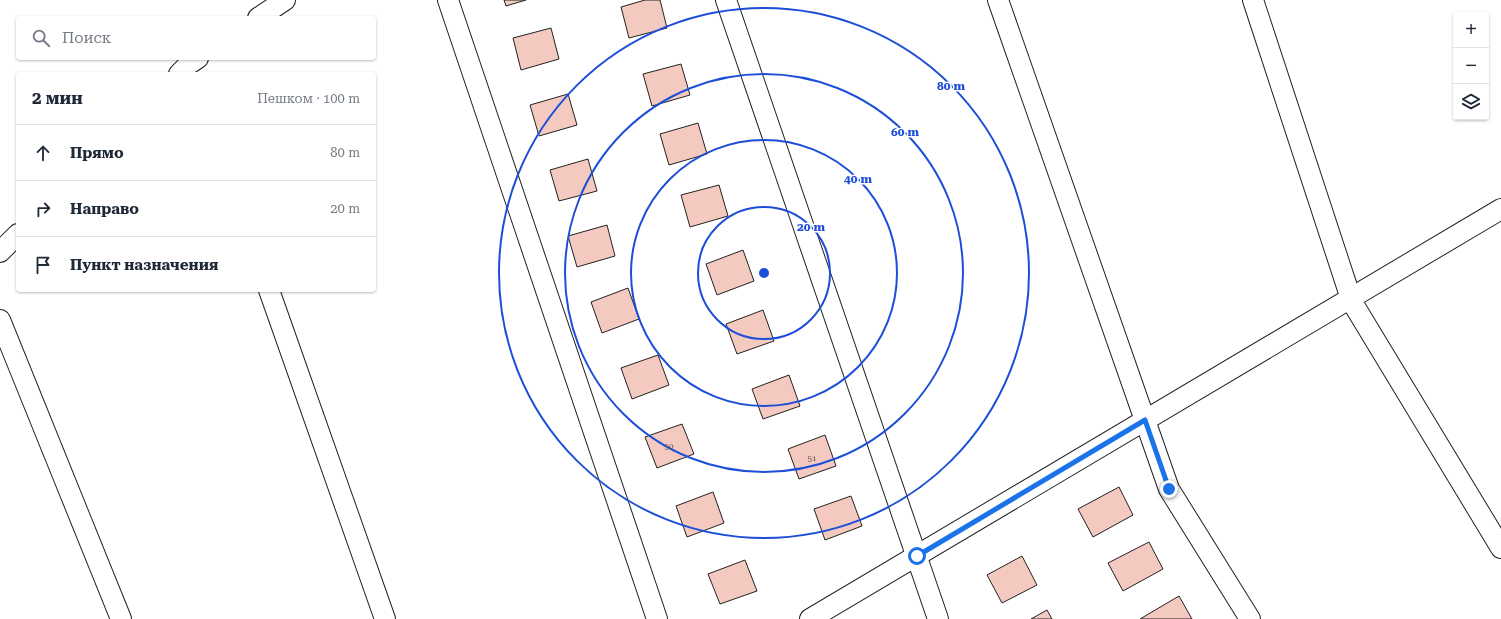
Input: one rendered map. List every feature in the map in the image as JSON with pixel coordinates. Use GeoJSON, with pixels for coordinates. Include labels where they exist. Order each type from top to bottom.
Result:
{"type":"FeatureCollection","features":[{"type":"Feature","properties":{"kind":"street"},"geometry":{"type":"LineString","coordinates":[[261,16],[285,0]]}},
{"type":"Feature","properties":{"kind":"street"},"geometry":{"type":"LineString","coordinates":[[448,0],[657,619]]}},
{"type":"Feature","properties":{"kind":"street"},"geometry":{"type":"LineString","coordinates":[[726,0],[938,619]]}},
{"type":"Feature","properties":{"kind":"street"},"geometry":{"type":"LineString","coordinates":[[998,0],[1169,489],[1250,619]]}},
{"type":"Feature","properties":{"kind":"street"},"geometry":{"type":"LineString","coordinates":[[1253,0],[1351,298],[1501,548]]}},
{"type":"Feature","properties":{"kind":"street"},"geometry":{"type":"LineString","coordinates":[[810,619],[1501,209]]}},
{"type":"Feature","properties":{"kind":"street"},"geometry":{"type":"LineString","coordinates":[[0,252],[16,236]]}},
{"type":"Feature","properties":{"kind":"street"},"geometry":{"type":"LineString","coordinates":[[270,292],[385,619]]}},
{"type":"Feature","properties":{"kind":"street"},"geometry":{"type":"LineString","coordinates":[[0,320],[122,619]]}},
{"type":"Feature","properties":{"kind":"building"},"geometry":{"type":"Polygon","coordinates":[[[504,0],[526,0],[506,6],[504,0]]]}},
{"type":"Feature","properties":{"kind":"building"},"geometry":{"type":"Polygon","coordinates":[[[645,0],[660,0],[667,28],[629,38],[621,7],[645,0]]]}},
{"type":"Feature","properties":{"kind":"building"},"geometry":{"type":"Polygon","coordinates":[[[551,28],[559,59],[521,70],[513,38],[551,28]]]}},
{"type":"Feature","properties":{"kind":"building"},"geometry":{"type":"Polygon","coordinates":[[[681,64],[690,95],[652,106],[643,74],[681,64]]]}},
{"type":"Feature","properties":{"kind":"building"},"geometry":{"type":"Polygon","coordinates":[[[568,94],[577,125],[539,136],[530,105],[568,94]]]}},
{"type":"Feature","properties":{"kind":"building"},"geometry":{"type":"Polygon","coordinates":[[[698,123],[707,154],[669,165],[660,134],[698,123]]]}},
{"type":"Feature","properties":{"kind":"building"},"geometry":{"type":"Polygon","coordinates":[[[588,159],[597,191],[559,201],[550,170],[588,159]]]}},
{"type":"Feature","properties":{"kind":"building"},"geometry":{"type":"Polygon","coordinates":[[[719,185],[728,216],[690,227],[681,195],[719,185]]]}},
{"type":"Feature","properties":{"kind":"building"},"geometry":{"type":"Polygon","coordinates":[[[607,225],[615,256],[577,267],[568,236],[607,225]]]}},
{"type":"Feature","properties":{"kind":"building"},"geometry":{"type":"Polygon","coordinates":[[[743,250],[754,281],[717,295],[706,264],[743,250]]]}},
{"type":"Feature","properties":{"kind":"building"},"geometry":{"type":"Polygon","coordinates":[[[628,288],[639,319],[602,333],[591,302],[628,288]]]}},
{"type":"Feature","properties":{"kind":"building"},"geometry":{"type":"Polygon","coordinates":[[[763,310],[774,341],[737,354],[726,324],[763,310]]]}},
{"type":"Feature","properties":{"kind":"building"},"geometry":{"type":"Polygon","coordinates":[[[658,355],[669,385],[632,399],[621,368],[658,355]]]}},
{"type":"Feature","properties":{"kind":"building"},"geometry":{"type":"Polygon","coordinates":[[[789,375],[800,406],[763,419],[752,389],[789,375]]]}},
{"type":"Feature","properties":{"kind":"building"},"geometry":{"type":"Polygon","coordinates":[[[682,424],[694,454],[657,468],[645,437],[682,424]]]}},
{"type":"Feature","properties":{"kind":"building"},"geometry":{"type":"Polygon","coordinates":[[[825,435],[836,466],[799,479],[788,449],[825,435]]]}},
{"type":"Feature","properties":{"kind":"building"},"geometry":{"type":"Polygon","coordinates":[[[1119,487],[1133,515],[1093,537],[1078,509],[1119,487]]]}},
{"type":"Feature","properties":{"kind":"building"},"geometry":{"type":"Polygon","coordinates":[[[713,492],[724,523],[687,537],[676,506],[713,492]]]}},
{"type":"Feature","properties":{"kind":"building"},"geometry":{"type":"Polygon","coordinates":[[[851,496],[862,526],[825,540],[814,509],[851,496]]]}},
{"type":"Feature","properties":{"kind":"building"},"geometry":{"type":"Polygon","coordinates":[[[1149,542],[1163,569],[1123,591],[1108,563],[1149,542]]]}},
{"type":"Feature","properties":{"kind":"building"},"geometry":{"type":"Polygon","coordinates":[[[1022,556],[1037,585],[1002,603],[987,575],[1022,556]]]}},
{"type":"Feature","properties":{"kind":"building"},"geometry":{"type":"Polygon","coordinates":[[[745,560],[757,591],[720,604],[708,574],[745,560]]]}},
{"type":"Feature","properties":{"kind":"building"},"geometry":{"type":"Polygon","coordinates":[[[1179,596],[1192,619],[1140,619],[1179,596]]]}},
{"type":"Feature","properties":{"kind":"building"},"geometry":{"type":"Polygon","coordinates":[[[1047,610],[1052,619],[1031,619],[1047,610]]]}},
{"type":"Feature","properties":{"kind":"route"},"geometry":{"type":"LineString","coordinates":[[917,556],[1145,420],[1169,489]]}}]}
